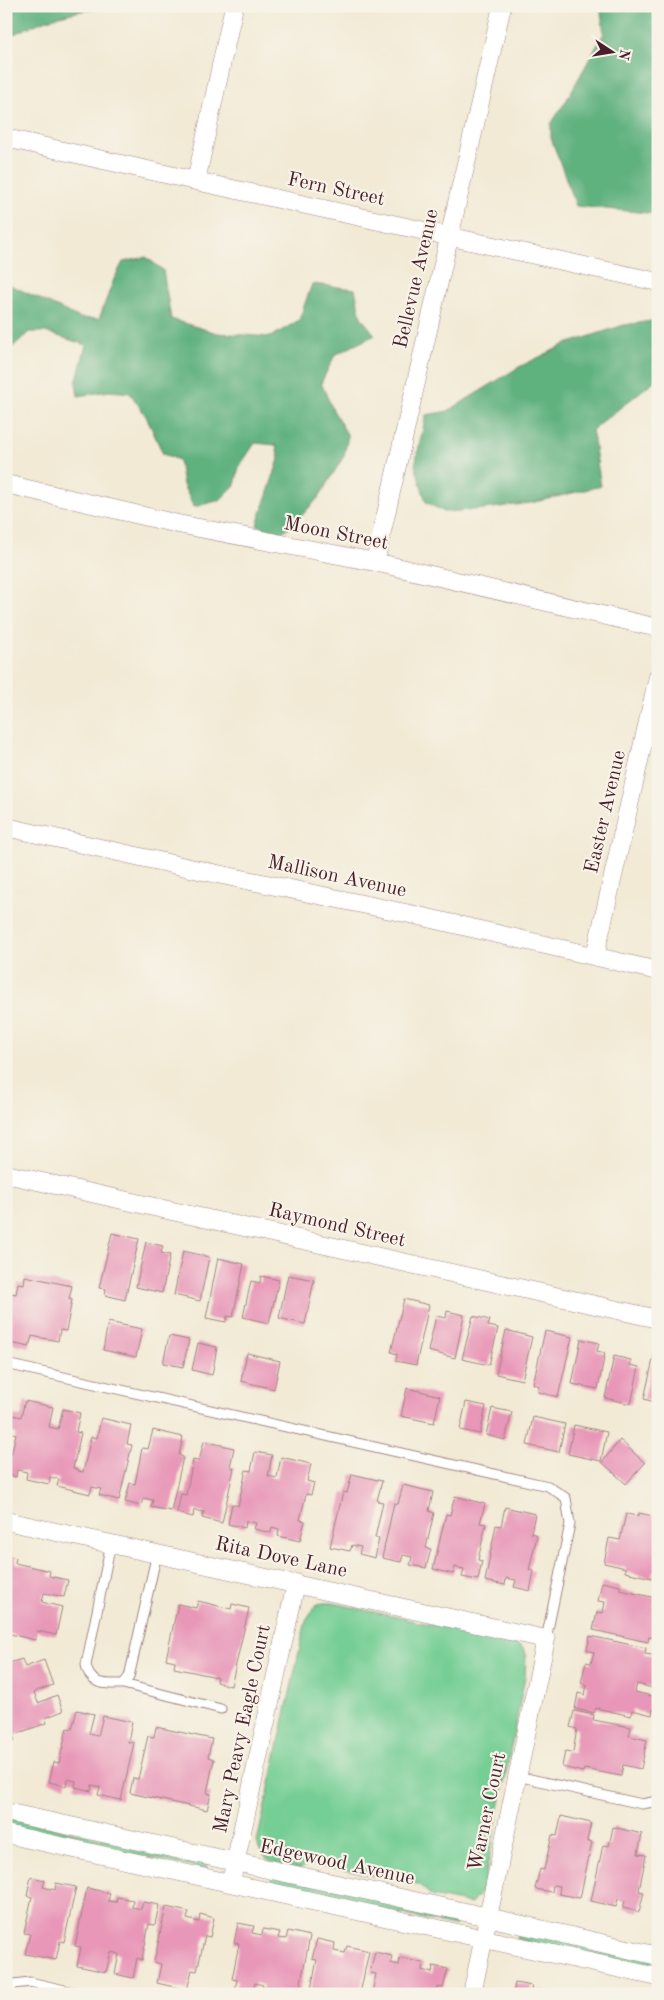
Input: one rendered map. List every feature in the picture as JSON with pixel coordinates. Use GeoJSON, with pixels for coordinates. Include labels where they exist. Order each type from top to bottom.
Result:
{"type":"FeatureCollection","features":[{"type":"Feature","properties":{"kind":"street"},"geometry":{"type":"LineString","coordinates":[[196,182],[234,6]]}},
{"type":"Feature","properties":{"kind":"street","name":"Bellevue Avenue"},"geometry":{"type":"LineString","coordinates":[[375,562],[502,6]]}},
{"type":"Feature","properties":{"kind":"street","name":"Fern Street"},"geometry":{"type":"LineString","coordinates":[[6,138],[196,182],[658,282]]}},
{"type":"Feature","properties":{"kind":"street","name":"Moon Street"},"geometry":{"type":"LineString","coordinates":[[6,484],[178,524],[375,562],[658,628]]}},
{"type":"Feature","properties":{"kind":"street","name":"Easter Avenue"},"geometry":{"type":"LineString","coordinates":[[595,956],[658,677]]}},
{"type":"Feature","properties":{"kind":"street","name":"Mallison Avenue"},"geometry":{"type":"LineString","coordinates":[[6,827],[208,872],[415,914],[658,971]]}},
{"type":"Feature","properties":{"kind":"street","name":"Raymond Street"},"geometry":{"type":"LineString","coordinates":[[6,1174],[658,1319]]}},
{"type":"Feature","properties":{"kind":"street","name":"Rita Dove Lane"},"geometry":{"type":"LineString","coordinates":[[6,1521],[546,1638]]}},
{"type":"Feature","properties":{"kind":"street","name":"Mary Peavy Eagle Court"},"geometry":{"type":"LineString","coordinates":[[231,1883],[296,1583]]}},
{"type":"Feature","properties":{"kind":"street","name":"Warner Court"},"geometry":{"type":"LineString","coordinates":[[472,1994],[546,1638]]}},
{"type":"Feature","properties":{"kind":"street","name":"Edgewood Avenue"},"geometry":{"type":"LineString","coordinates":[[6,1812],[658,1956]]}},
{"type":"Feature","properties":{"kind":"street"},"geometry":{"type":"LineString","coordinates":[[6,1834],[658,1977]]}},
{"type":"Feature","properties":{"kind":"lane"},"geometry":{"type":"LineString","coordinates":[[6,1364],[548,1486],[566,1498],[570,1524],[546,1638]]}},
{"type":"Feature","properties":{"kind":"lane"},"geometry":{"type":"LineString","coordinates":[[111,1543],[86,1665],[88,1674],[95,1681],[103,1684],[123,1684],[220,1709]]}},
{"type":"Feature","properties":{"kind":"lane"},"geometry":{"type":"LineString","coordinates":[[123,1684],[129,1677],[157,1553]]}},
{"type":"Feature","properties":{"kind":"lane"},"geometry":{"type":"LineString","coordinates":[[517,1776],[642,1804],[658,1801]]}},
{"type":"Feature","properties":{"kind":"lane"},"geometry":{"type":"LineString","coordinates":[[8,1994],[14,1984],[30,1982],[82,1994]]}},
{"type":"Feature","properties":{"kind":"green space"},"geometry":{"type":"Polygon","coordinates":[[[6,6],[156,6],[153,8],[112,8],[78,12],[44,21],[6,38],[6,6]]]}},
{"type":"Feature","properties":{"kind":"green space"},"geometry":{"type":"Polygon","coordinates":[[[600,6],[658,6],[658,214],[576,206],[551,138],[551,124],[604,33],[600,6]]]}},
{"type":"Feature","properties":{"kind":"green space"},"geometry":{"type":"Polygon","coordinates":[[[146,257],[163,270],[171,319],[217,333],[271,337],[299,320],[312,284],[355,289],[361,317],[375,335],[335,355],[321,383],[333,410],[348,436],[344,456],[319,497],[295,523],[276,536],[257,525],[279,459],[276,445],[255,443],[239,467],[235,485],[220,500],[194,507],[183,485],[179,460],[163,454],[146,416],[130,393],[109,391],[78,396],[76,383],[86,345],[45,332],[29,332],[6,353],[6,283],[80,318],[99,319],[114,279],[123,262],[146,257]]]}},
{"type":"Feature","properties":{"kind":"green space"},"geometry":{"type":"Polygon","coordinates":[[[658,320],[658,378],[592,430],[601,486],[531,503],[484,509],[444,512],[426,502],[415,465],[426,415],[448,411],[519,367],[566,344],[624,325],[658,320]]]}},
{"type":"Feature","properties":{"kind":"green space"},"geometry":{"type":"Polygon","coordinates":[[[333,1603],[510,1642],[522,1647],[526,1655],[525,1677],[483,1889],[471,1904],[432,1896],[418,1884],[308,1863],[301,1869],[280,1864],[268,1859],[260,1849],[257,1842],[306,1620],[317,1604],[333,1603]]]}},
{"type":"Feature","properties":{"kind":"green space"},"geometry":{"type":"Polygon","coordinates":[[[6,1817],[207,1861],[206,1870],[6,1826],[6,1817]]]}},
{"type":"Feature","properties":{"kind":"green space"},"geometry":{"type":"Polygon","coordinates":[[[272,1874],[457,1916],[455,1926],[270,1884],[272,1874]]]}},
{"type":"Feature","properties":{"kind":"green space"},"geometry":{"type":"Polygon","coordinates":[[[519,1930],[658,1960],[658,1970],[516,1939],[519,1930]]]}},
{"type":"Feature","properties":{"kind":"building"},"geometry":{"type":"Polygon","coordinates":[[[112,1233],[139,1239],[125,1300],[105,1295],[106,1289],[99,1288],[112,1233]]]}},
{"type":"Feature","properties":{"kind":"building"},"geometry":{"type":"Polygon","coordinates":[[[146,1242],[163,1246],[161,1253],[170,1255],[162,1293],[136,1287],[146,1242]]]}},
{"type":"Feature","properties":{"kind":"building"},"geometry":{"type":"Polygon","coordinates":[[[183,1251],[209,1257],[200,1301],[174,1295],[183,1251]]]}},
{"type":"Feature","properties":{"kind":"building"},"geometry":{"type":"Polygon","coordinates":[[[218,1258],[244,1264],[233,1317],[227,1316],[226,1322],[206,1318],[218,1258]]]}},
{"type":"Feature","properties":{"kind":"building"},"geometry":{"type":"Polygon","coordinates":[[[288,1275],[314,1280],[305,1324],[279,1318],[288,1275]]]}},
{"type":"Feature","properties":{"kind":"building"},"geometry":{"type":"Polygon","coordinates":[[[25,1276],[72,1286],[69,1299],[72,1300],[66,1331],[60,1330],[58,1341],[32,1336],[29,1347],[6,1342],[11,1321],[6,1320],[6,1316],[11,1293],[16,1294],[18,1283],[24,1284],[25,1276]]]}},
{"type":"Feature","properties":{"kind":"building"},"geometry":{"type":"Polygon","coordinates":[[[261,1276],[279,1280],[269,1323],[243,1317],[251,1281],[260,1283],[261,1276]]]}},
{"type":"Feature","properties":{"kind":"building"},"geometry":{"type":"Polygon","coordinates":[[[404,1299],[429,1305],[416,1365],[396,1361],[397,1354],[391,1352],[404,1299]]]}},
{"type":"Feature","properties":{"kind":"building"},"geometry":{"type":"Polygon","coordinates":[[[447,1311],[464,1315],[455,1358],[428,1351],[436,1316],[446,1318],[447,1311]]]}},
{"type":"Feature","properties":{"kind":"building"},"geometry":{"type":"Polygon","coordinates":[[[473,1316],[490,1320],[488,1326],[498,1328],[489,1365],[462,1359],[473,1316]]]}},
{"type":"Feature","properties":{"kind":"building"},"geometry":{"type":"Polygon","coordinates":[[[108,1322],[142,1329],[136,1357],[103,1350],[108,1322]]]}},
{"type":"Feature","properties":{"kind":"building"},"geometry":{"type":"Polygon","coordinates":[[[506,1330],[532,1337],[522,1380],[496,1374],[506,1330]]]}},
{"type":"Feature","properties":{"kind":"building"},"geometry":{"type":"Polygon","coordinates":[[[545,1331],[572,1337],[558,1397],[538,1392],[539,1386],[533,1384],[545,1331]]]}},
{"type":"Feature","properties":{"kind":"building"},"geometry":{"type":"Polygon","coordinates":[[[169,1336],[189,1340],[183,1367],[163,1363],[169,1336]]]}},
{"type":"Feature","properties":{"kind":"building"},"geometry":{"type":"Polygon","coordinates":[[[581,1339],[599,1343],[597,1351],[605,1353],[598,1389],[572,1384],[581,1339]]]}},
{"type":"Feature","properties":{"kind":"building"},"geometry":{"type":"Polygon","coordinates":[[[198,1343],[217,1347],[212,1375],[192,1370],[198,1343]]]}},
{"type":"Feature","properties":{"kind":"building"},"geometry":{"type":"Polygon","coordinates":[[[247,1353],[280,1361],[274,1389],[241,1381],[247,1353]]]}},
{"type":"Feature","properties":{"kind":"building"},"geometry":{"type":"Polygon","coordinates":[[[654,1355],[658,1356],[658,1403],[644,1399],[654,1355]]]}},
{"type":"Feature","properties":{"kind":"building"},"geometry":{"type":"Polygon","coordinates":[[[614,1356],[631,1360],[630,1365],[639,1367],[631,1404],[605,1398],[614,1356]]]}},
{"type":"Feature","properties":{"kind":"building"},"geometry":{"type":"Polygon","coordinates":[[[407,1388],[440,1396],[434,1423],[401,1416],[407,1388]]]}},
{"type":"Feature","properties":{"kind":"building"},"geometry":{"type":"Polygon","coordinates":[[[25,1401],[53,1407],[49,1427],[58,1429],[63,1409],[80,1413],[76,1432],[81,1433],[73,1468],[78,1471],[83,1472],[91,1437],[97,1438],[101,1418],[131,1425],[127,1444],[132,1445],[119,1500],[99,1495],[101,1489],[92,1487],[90,1494],[57,1486],[59,1479],[50,1477],[49,1484],[26,1479],[27,1472],[17,1470],[16,1477],[6,1474],[6,1454],[11,1455],[16,1434],[10,1432],[13,1415],[21,1417],[25,1401]]]}},
{"type":"Feature","properties":{"kind":"building"},"geometry":{"type":"Polygon","coordinates":[[[466,1402],[486,1406],[480,1434],[460,1430],[466,1402]]]}},
{"type":"Feature","properties":{"kind":"building"},"geometry":{"type":"Polygon","coordinates":[[[492,1408],[512,1412],[505,1440],[486,1435],[492,1408]]]}},
{"type":"Feature","properties":{"kind":"building"},"geometry":{"type":"Polygon","coordinates":[[[533,1417],[565,1424],[559,1452],[527,1445],[533,1417]]]}},
{"type":"Feature","properties":{"kind":"building"},"geometry":{"type":"Polygon","coordinates":[[[574,1425],[607,1432],[601,1461],[568,1454],[574,1425]]]}},
{"type":"Feature","properties":{"kind":"building"},"geometry":{"type":"Polygon","coordinates":[[[153,1430],[183,1437],[179,1455],[183,1457],[171,1511],[151,1507],[153,1500],[143,1498],[141,1506],[125,1502],[130,1483],[135,1484],[142,1448],[148,1449],[153,1430]]]}},
{"type":"Feature","properties":{"kind":"building"},"geometry":{"type":"Polygon","coordinates":[[[620,1440],[645,1463],[626,1484],[602,1462],[620,1440]]]}},
{"type":"Feature","properties":{"kind":"building"},"geometry":{"type":"Polygon","coordinates":[[[204,1441],[234,1448],[230,1467],[234,1468],[222,1523],[202,1518],[204,1512],[194,1510],[193,1517],[177,1513],[181,1494],[186,1495],[193,1460],[199,1461],[204,1441]]]}},
{"type":"Feature","properties":{"kind":"building"},"geometry":{"type":"Polygon","coordinates":[[[255,1452],[272,1455],[268,1476],[277,1478],[281,1457],[311,1464],[307,1481],[314,1483],[311,1495],[306,1494],[300,1520],[305,1521],[300,1541],[278,1536],[279,1529],[272,1527],[271,1533],[254,1529],[256,1523],[246,1521],[245,1528],[228,1524],[232,1504],[238,1506],[246,1470],[251,1471],[255,1452]]]}},
{"type":"Feature","properties":{"kind":"building"},"geometry":{"type":"Polygon","coordinates":[[[352,1474],[382,1481],[377,1501],[383,1502],[375,1538],[379,1538],[375,1558],[359,1554],[361,1547],[352,1545],[350,1551],[330,1547],[343,1492],[347,1493],[352,1474]]]}},
{"type":"Feature","properties":{"kind":"building"},"geometry":{"type":"Polygon","coordinates":[[[403,1485],[433,1492],[429,1511],[434,1513],[426,1548],[431,1549],[426,1568],[410,1565],[412,1557],[403,1555],[401,1562],[382,1558],[394,1503],[398,1504],[403,1485]]]}},
{"type":"Feature","properties":{"kind":"building"},"geometry":{"type":"Polygon","coordinates":[[[455,1496],[485,1504],[480,1523],[486,1524],[478,1560],[482,1561],[478,1580],[462,1577],[464,1569],[455,1567],[453,1574],[433,1569],[446,1514],[450,1515],[455,1496]]]}},
{"type":"Feature","properties":{"kind":"building"},"geometry":{"type":"Polygon","coordinates":[[[505,1507],[535,1514],[531,1533],[537,1535],[529,1570],[534,1571],[530,1591],[514,1587],[516,1580],[506,1578],[505,1585],[485,1581],[496,1525],[501,1526],[505,1507]]]}},
{"type":"Feature","properties":{"kind":"building"},"geometry":{"type":"Polygon","coordinates":[[[639,1513],[658,1517],[658,1573],[653,1572],[652,1578],[625,1572],[626,1568],[604,1563],[609,1538],[620,1540],[626,1514],[638,1516],[639,1513]]]}},
{"type":"Feature","properties":{"kind":"building"},"geometry":{"type":"Polygon","coordinates":[[[6,1555],[16,1558],[15,1563],[50,1571],[49,1576],[68,1580],[64,1597],[44,1593],[42,1602],[62,1607],[56,1635],[37,1631],[35,1640],[6,1633],[6,1555]]]}},
{"type":"Feature","properties":{"kind":"building"},"geometry":{"type":"Polygon","coordinates":[[[602,1582],[620,1586],[620,1590],[656,1598],[654,1607],[658,1608],[658,1639],[649,1637],[648,1642],[593,1630],[597,1612],[603,1613],[605,1602],[598,1601],[602,1582]]]}},
{"type":"Feature","properties":{"kind":"building"},"geometry":{"type":"Polygon","coordinates":[[[198,1601],[231,1609],[232,1604],[249,1608],[231,1686],[216,1682],[217,1677],[174,1668],[175,1661],[166,1659],[178,1604],[196,1608],[198,1601]]]}},
{"type":"Feature","properties":{"kind":"building"},"geometry":{"type":"Polygon","coordinates":[[[590,1636],[646,1648],[645,1654],[658,1656],[657,1689],[637,1684],[635,1692],[656,1697],[652,1715],[632,1710],[631,1716],[596,1708],[594,1713],[575,1709],[578,1693],[585,1695],[587,1685],[581,1683],[586,1662],[591,1663],[594,1652],[587,1650],[590,1636]]]}},
{"type":"Feature","properties":{"kind":"building"},"geometry":{"type":"Polygon","coordinates":[[[22,1659],[25,1667],[44,1660],[53,1685],[34,1692],[38,1703],[57,1695],[63,1711],[45,1718],[47,1723],[13,1735],[15,1741],[6,1744],[6,1664],[22,1659]]]}},
{"type":"Feature","properties":{"kind":"building"},"geometry":{"type":"Polygon","coordinates":[[[77,1710],[94,1714],[89,1734],[98,1736],[103,1716],[132,1722],[128,1742],[134,1743],[121,1800],[98,1795],[100,1787],[92,1785],[91,1791],[75,1787],[76,1781],[67,1779],[66,1786],[49,1782],[54,1762],[59,1763],[67,1728],[72,1729],[77,1710]]]}},
{"type":"Feature","properties":{"kind":"building"},"geometry":{"type":"Polygon","coordinates":[[[574,1711],[594,1715],[593,1720],[631,1727],[629,1736],[647,1740],[641,1769],[623,1765],[621,1776],[584,1769],[583,1772],[562,1767],[565,1751],[573,1752],[577,1729],[570,1727],[574,1711]]]}},
{"type":"Feature","properties":{"kind":"building"},"geometry":{"type":"Polygon","coordinates":[[[156,1727],[212,1739],[208,1757],[214,1759],[207,1793],[211,1794],[207,1810],[130,1793],[133,1778],[138,1779],[148,1736],[154,1737],[156,1727]]]}},
{"type":"Feature","properties":{"kind":"building"},"geometry":{"type":"Polygon","coordinates":[[[561,1816],[591,1823],[587,1841],[592,1842],[580,1898],[559,1894],[560,1886],[553,1885],[552,1892],[535,1889],[540,1869],[544,1870],[552,1835],[557,1836],[561,1816]]]}},
{"type":"Feature","properties":{"kind":"building"},"geometry":{"type":"Polygon","coordinates":[[[613,1827],[642,1834],[638,1854],[646,1855],[639,1891],[644,1892],[639,1912],[623,1908],[625,1901],[618,1899],[616,1907],[591,1901],[603,1845],[609,1846],[613,1827]]]}},
{"type":"Feature","properties":{"kind":"building"},"geometry":{"type":"Polygon","coordinates":[[[31,1877],[45,1880],[43,1887],[55,1890],[56,1883],[76,1887],[64,1942],[60,1941],[56,1960],[25,1954],[30,1934],[24,1933],[32,1897],[27,1896],[31,1877]]]}},
{"type":"Feature","properties":{"kind":"building"},"geometry":{"type":"Polygon","coordinates":[[[87,1888],[110,1893],[108,1901],[116,1902],[117,1897],[133,1900],[132,1907],[141,1909],[143,1902],[159,1905],[155,1925],[149,1924],[142,1960],[137,1958],[133,1978],[115,1974],[119,1954],[111,1952],[106,1972],[77,1966],[81,1947],[75,1946],[87,1888]]]}},
{"type":"Feature","properties":{"kind":"building"},"geometry":{"type":"Polygon","coordinates":[[[166,1907],[189,1912],[187,1919],[199,1922],[200,1914],[214,1918],[210,1937],[205,1936],[197,1971],[192,1970],[187,1990],[157,1983],[161,1964],[154,1962],[166,1907]]]}},
{"type":"Feature","properties":{"kind":"building"},"geometry":{"type":"Polygon","coordinates":[[[238,1923],[254,1926],[252,1933],[262,1935],[263,1929],[280,1932],[278,1938],[286,1939],[288,1931],[310,1936],[299,1993],[261,1994],[263,1985],[255,1983],[252,1994],[234,1994],[237,1980],[232,1979],[239,1944],[234,1943],[238,1923]]]}},
{"type":"Feature","properties":{"kind":"building"},"geometry":{"type":"Polygon","coordinates":[[[317,1939],[335,1943],[334,1951],[345,1953],[347,1946],[369,1951],[360,1994],[310,1994],[317,1960],[312,1959],[317,1939]]]}},
{"type":"Feature","properties":{"kind":"building"},"geometry":{"type":"Polygon","coordinates":[[[375,1952],[392,1956],[391,1963],[399,1965],[400,1958],[423,1963],[422,1970],[432,1973],[433,1966],[448,1969],[443,1988],[438,1987],[437,1994],[372,1994],[376,1974],[370,1973],[375,1952]]]}},
{"type":"Feature","properties":{"kind":"building"},"geometry":{"type":"Polygon","coordinates":[[[515,1983],[532,1986],[530,1994],[513,1994],[515,1983]]]}},
{"type":"Feature","properties":{"kind":"building"},"geometry":{"type":"Polygon","coordinates":[[[539,1990],[555,1993],[555,1994],[539,1994],[539,1990]]]}}]}
